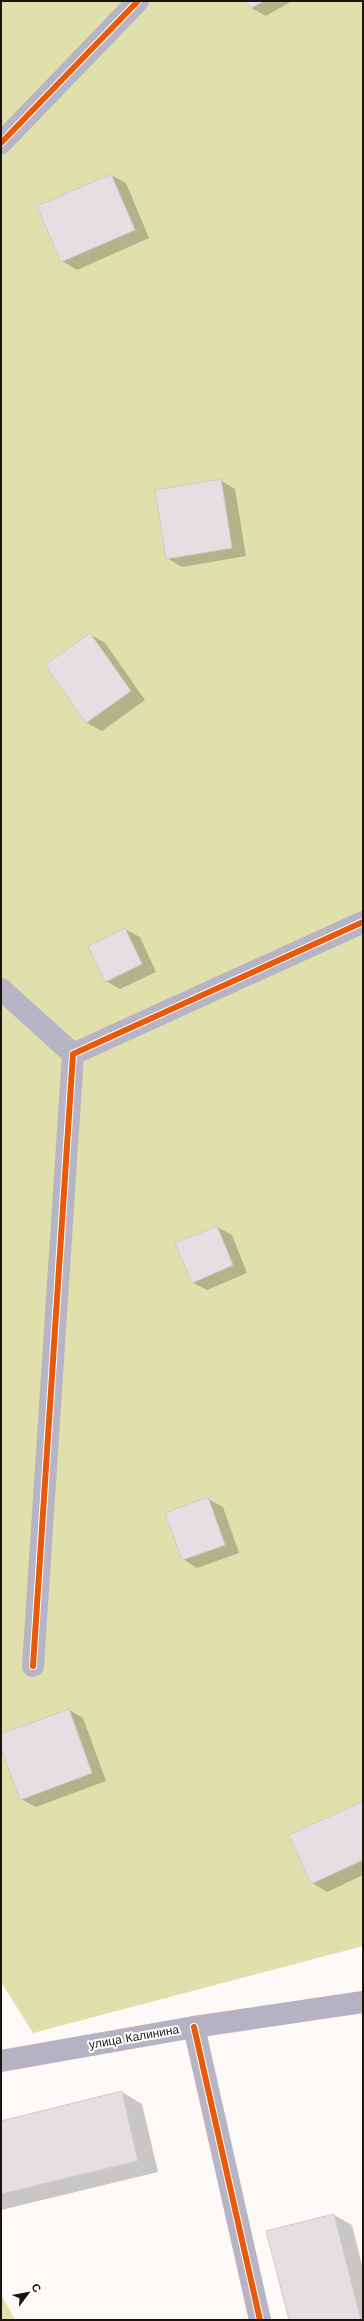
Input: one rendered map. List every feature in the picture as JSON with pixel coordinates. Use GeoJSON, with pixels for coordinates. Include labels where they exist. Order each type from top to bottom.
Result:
{"type":"FeatureCollection","features":[{"type":"Feature","properties":{"kind":"main road","name":"улица Калинина"},"geometry":{"type":"LineString","coordinates":[[1,2061],[194,2027],[363,2002]]}},
{"type":"Feature","properties":{"kind":"street"},"geometry":{"type":"LineString","coordinates":[[1,143],[138,1]]}},
{"type":"Feature","properties":{"kind":"street"},"geometry":{"type":"LineString","coordinates":[[73,1054],[363,922]]}},
{"type":"Feature","properties":{"kind":"street"},"geometry":{"type":"LineString","coordinates":[[1,989],[73,1054]]}},
{"type":"Feature","properties":{"kind":"street"},"geometry":{"type":"LineString","coordinates":[[33,1666],[73,1054]]}},
{"type":"Feature","properties":{"kind":"street"},"geometry":{"type":"LineString","coordinates":[[194,2027],[260,2320]]}},
{"type":"Feature","properties":{"kind":"green space"},"geometry":{"type":"Polygon","coordinates":[[[1,1],[363,1],[363,1946],[33,2033],[1,1982],[1,1]]]}},
{"type":"Feature","properties":{"kind":"green space"},"geometry":{"type":"Polygon","coordinates":[[[1,2294],[15,2320],[1,2320],[1,2294]]]}},
{"type":"Feature","properties":{"kind":"building"},"geometry":{"type":"Polygon","coordinates":[[[246,1],[264,1],[251,8],[246,1]]]}},
{"type":"Feature","properties":{"kind":"building"},"geometry":{"type":"Polygon","coordinates":[[[111,174],[135,230],[61,262],[37,206],[111,174]]]}},
{"type":"Feature","properties":{"kind":"building"},"geometry":{"type":"Polygon","coordinates":[[[221,479],[232,548],[166,559],[155,490],[221,479]]]}},
{"type":"Feature","properties":{"kind":"building"},"geometry":{"type":"Polygon","coordinates":[[[90,633],[131,691],[86,723],[45,665],[90,633]]]}},
{"type":"Feature","properties":{"kind":"building"},"geometry":{"type":"Polygon","coordinates":[[[125,928],[142,964],[105,982],[88,946],[125,928]]]}},
{"type":"Feature","properties":{"kind":"building"},"geometry":{"type":"Polygon","coordinates":[[[217,1226],[233,1265],[192,1283],[175,1243],[217,1226]]]}},
{"type":"Feature","properties":{"kind":"building"},"geometry":{"type":"Polygon","coordinates":[[[208,1497],[225,1545],[182,1560],[165,1513],[208,1497]]]}},
{"type":"Feature","properties":{"kind":"building"},"geometry":{"type":"Polygon","coordinates":[[[69,1709],[92,1773],[20,1800],[1,1748],[1,1734],[69,1709]]]}},
{"type":"Feature","properties":{"kind":"building"},"geometry":{"type":"Polygon","coordinates":[[[363,1801],[363,1860],[311,1884],[289,1835],[363,1801]]]}},
{"type":"Feature","properties":{"kind":"building"},"geometry":{"type":"Polygon","coordinates":[[[122,2091],[138,2161],[1,2194],[1,2121],[122,2091]]]}},
{"type":"Feature","properties":{"kind":"building"},"geometry":{"type":"Polygon","coordinates":[[[334,2214],[361,2320],[289,2320],[266,2231],[334,2214]]]}},
{"type":"Feature","properties":{"kind":"cycle path"},"geometry":{"type":"LineString","coordinates":[[1,143],[138,1]]}},
{"type":"Feature","properties":{"kind":"cycle path"},"geometry":{"type":"LineString","coordinates":[[33,1666],[73,1054],[363,922]]}},
{"type":"Feature","properties":{"kind":"cycle path"},"geometry":{"type":"LineString","coordinates":[[194,2027],[260,2320]]}}]}
